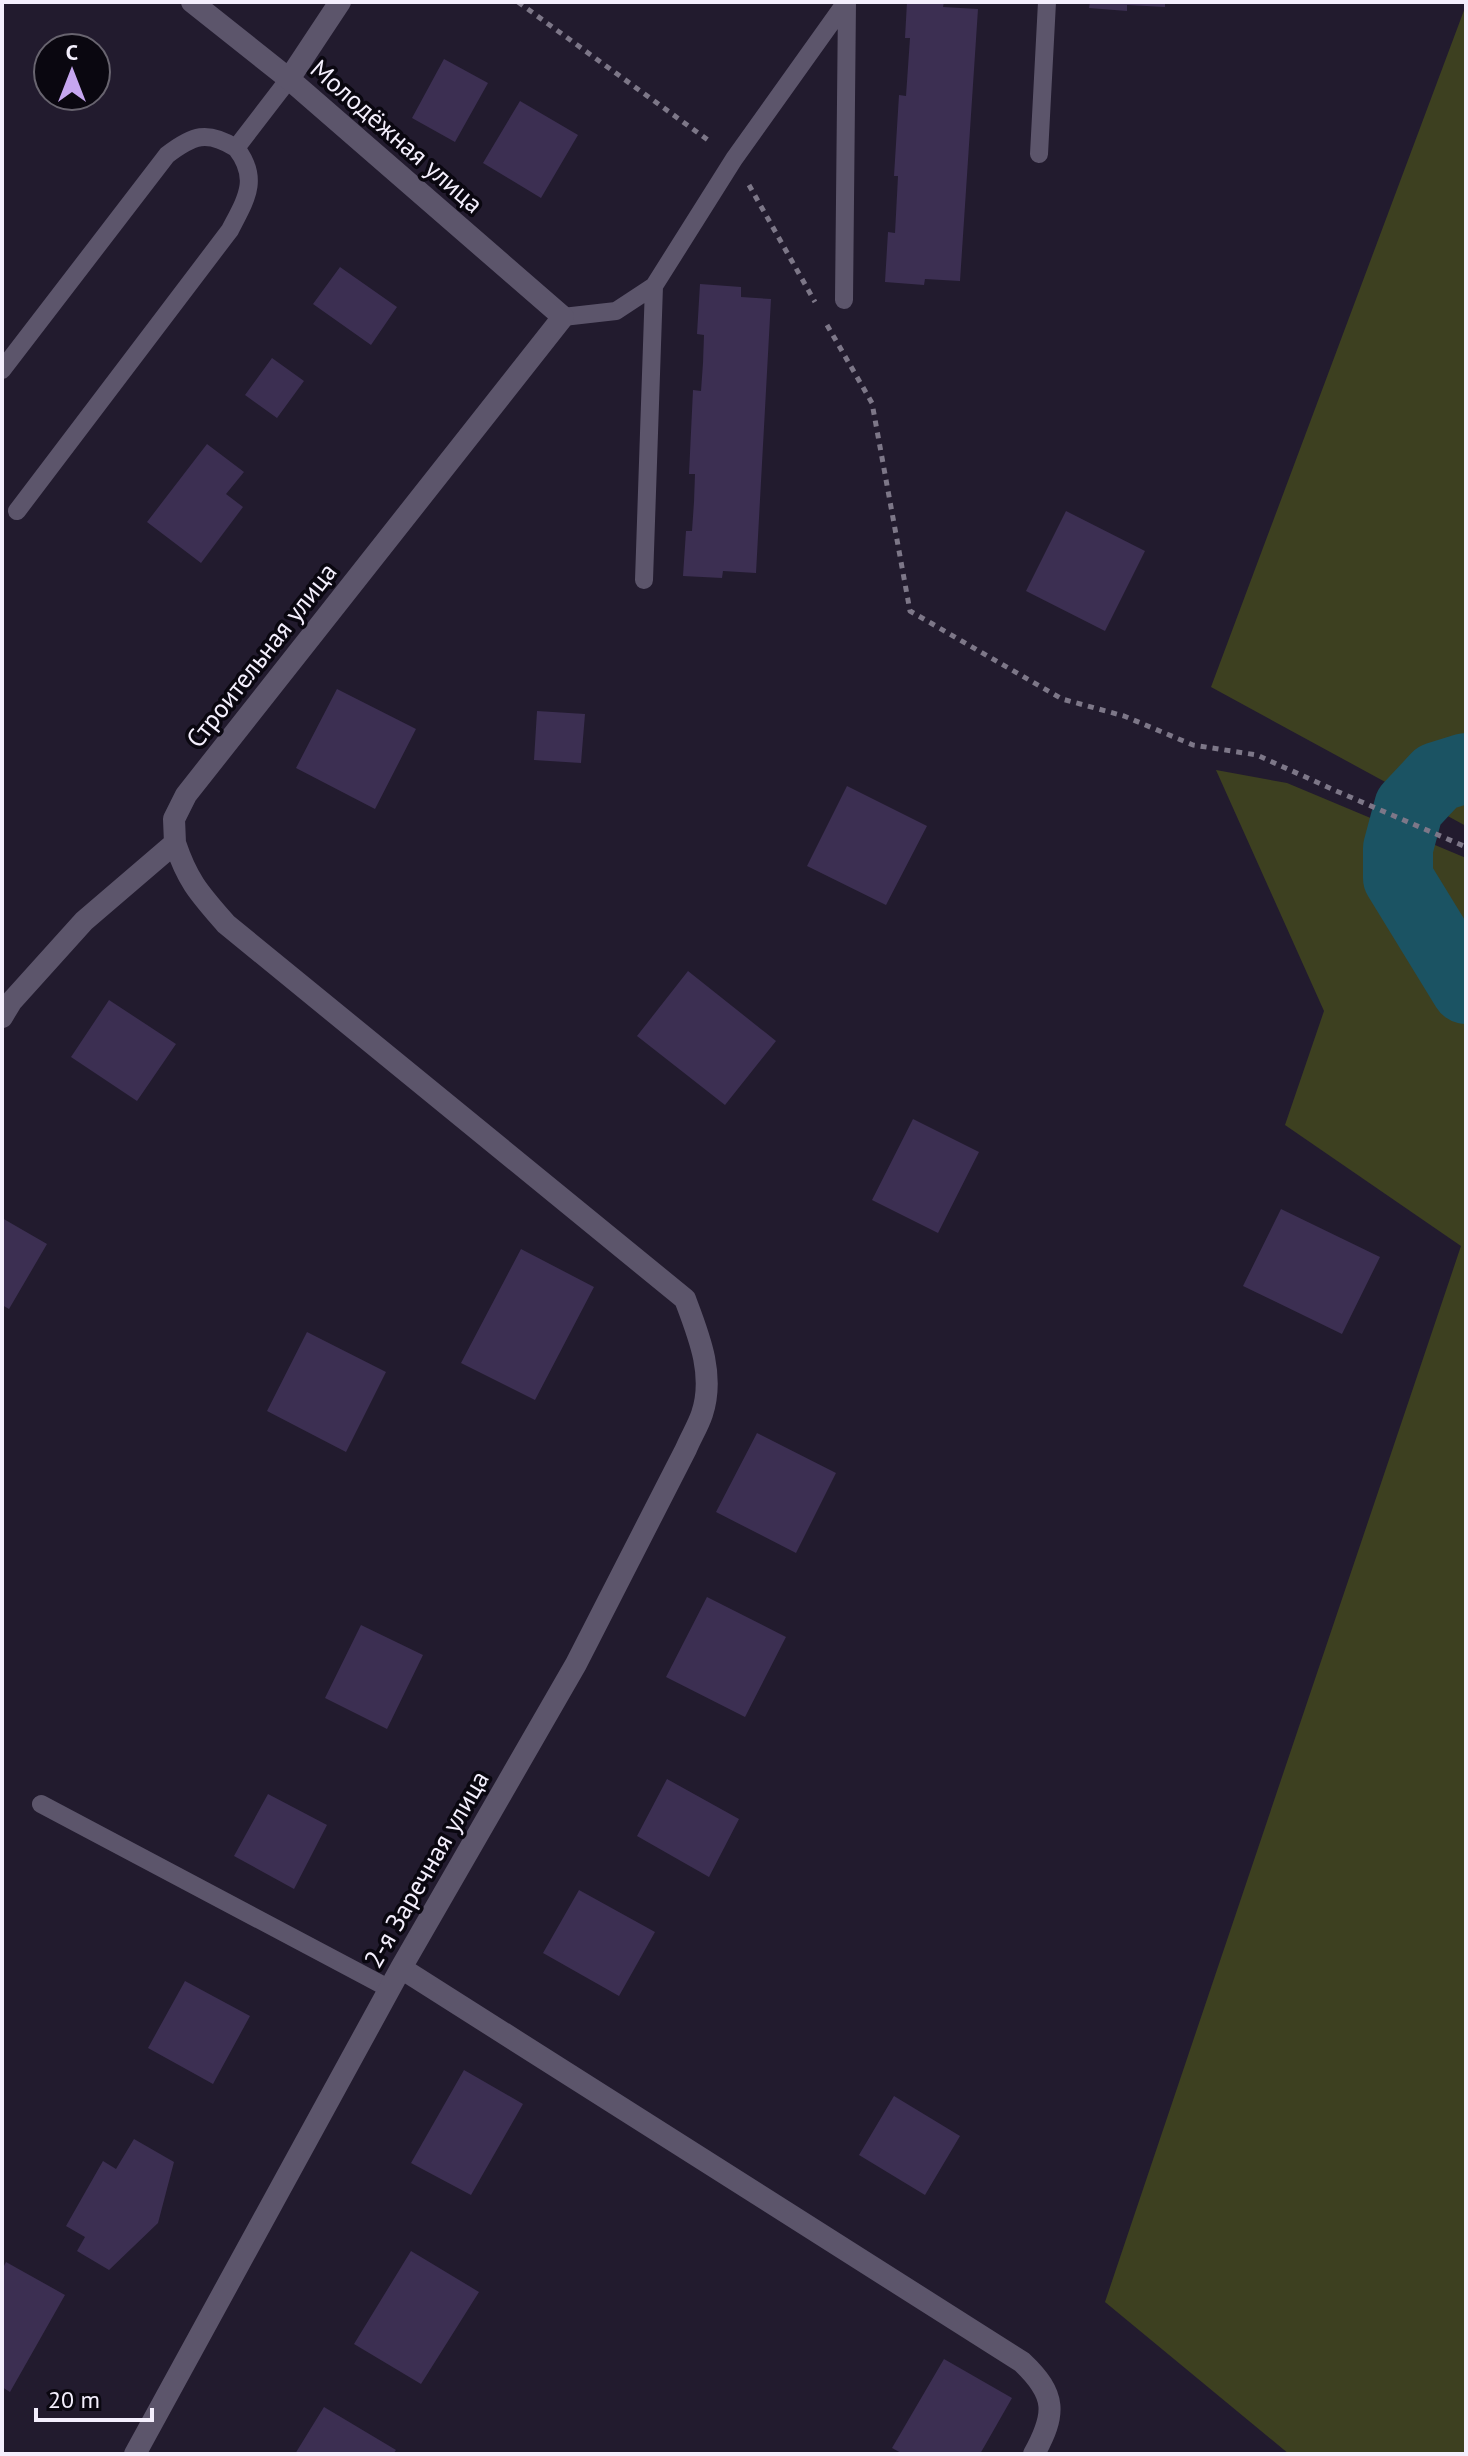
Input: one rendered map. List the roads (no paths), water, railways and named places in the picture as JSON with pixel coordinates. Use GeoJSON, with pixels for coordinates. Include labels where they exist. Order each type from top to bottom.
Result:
{"type":"FeatureCollection","features":[{"type":"Feature","properties":{"kind":"street","name":"Молодёжная улица"},"geometry":{"type":"LineString","coordinates":[[192,2],[289,79],[563,317]]}},
{"type":"Feature","properties":{"kind":"street"},"geometry":{"type":"LineString","coordinates":[[289,79],[340,2]]}},
{"type":"Feature","properties":{"kind":"street","name":"Строительная улица"},"geometry":{"type":"LineString","coordinates":[[175,843],[174,819],[186,795],[563,317]]}},
{"type":"Feature","properties":{"kind":"street"},"geometry":{"type":"LineString","coordinates":[[2,1017],[11,1002],[84,921],[175,843]]}},
{"type":"Feature","properties":{"kind":"street","name":"2-я Заречная улица"},"geometry":{"type":"LineString","coordinates":[[135,2454],[401,1968],[576,1664],[702,1414],[708,1382],[700,1339],[685,1299],[226,924],[193,886],[175,843]]}},
{"type":"Feature","properties":{"kind":"street"},"geometry":{"type":"LineString","coordinates":[[401,1968],[1022,2362],[1041,2379],[1050,2403],[1048,2428],[1034,2454]]}},
{"type":"Feature","properties":{"kind":"lane"},"geometry":{"type":"LineString","coordinates":[[563,317],[616,311],[654,286],[734,159],[847,2]]}},
{"type":"Feature","properties":{"kind":"lane"},"geometry":{"type":"LineString","coordinates":[[844,300],[847,2]]}},
{"type":"Feature","properties":{"kind":"lane"},"geometry":{"type":"LineString","coordinates":[[1039,154],[1047,2]]}},
{"type":"Feature","properties":{"kind":"lane"},"geometry":{"type":"LineString","coordinates":[[236,148],[289,79]]}},
{"type":"Feature","properties":{"kind":"lane"},"geometry":{"type":"LineString","coordinates":[[2,370],[167,155],[185,141],[202,136],[214,137],[236,148],[246,161],[250,178],[242,208],[230,230],[17,511]]}},
{"type":"Feature","properties":{"kind":"lane"},"geometry":{"type":"LineString","coordinates":[[644,580],[654,286]]}},
{"type":"Feature","properties":{"kind":"lane"},"geometry":{"type":"LineString","coordinates":[[41,1804],[390,1989]]}},
{"type":"Feature","properties":{"kind":"waterway"},"geometry":{"type":"LineString","coordinates":[[1466,768],[1437,777],[1409,807],[1398,848],[1398,878],[1466,989]]}}]}
